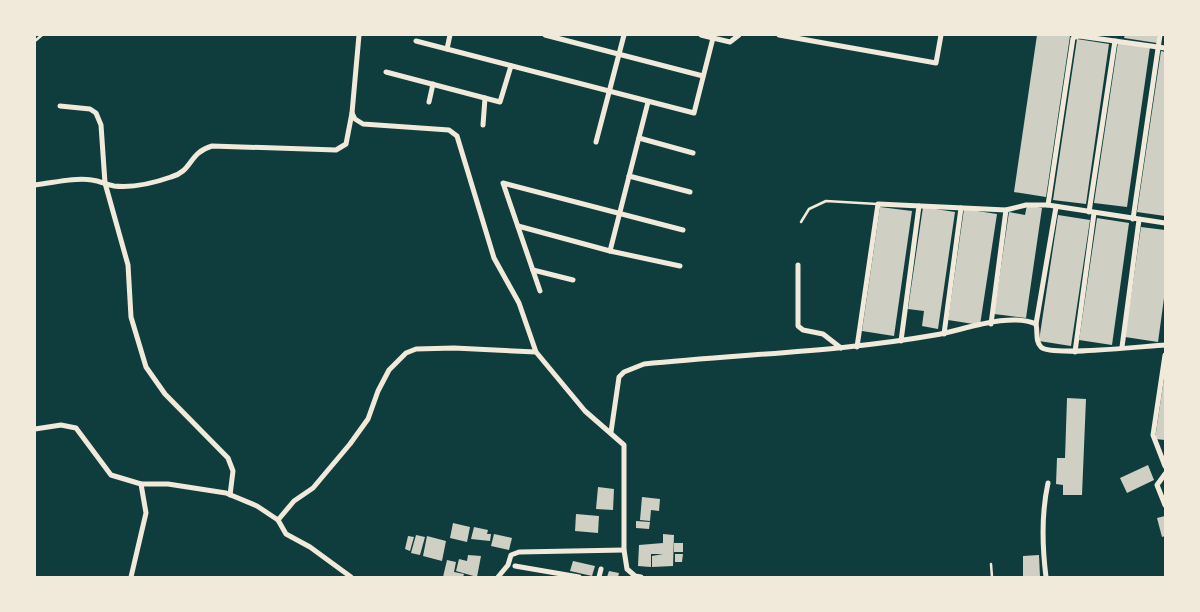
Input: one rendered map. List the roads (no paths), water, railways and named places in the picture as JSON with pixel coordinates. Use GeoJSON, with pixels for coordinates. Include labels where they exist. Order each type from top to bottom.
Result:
{"type":"FeatureCollection","features":[{"type":"Feature","properties":{"kind":"street"},"geometry":{"type":"LineString","coordinates":[[35,185],[81,180],[122,186],[147,183],[177,175],[187,167],[197,152],[212,146],[336,150],[346,144],[352,113],[359,35]]}},
{"type":"Feature","properties":{"kind":"street"},"geometry":{"type":"LineString","coordinates":[[447,49],[450,35]]}},
{"type":"Feature","properties":{"kind":"street"},"geometry":{"type":"LineString","coordinates":[[546,35],[703,76]]}},
{"type":"Feature","properties":{"kind":"street"},"geometry":{"type":"LineString","coordinates":[[596,142],[624,35]]}},
{"type":"Feature","properties":{"kind":"street"},"geometry":{"type":"LineString","coordinates":[[701,35],[730,42],[739,35]]}},
{"type":"Feature","properties":{"kind":"street"},"geometry":{"type":"LineString","coordinates":[[778,35],[936,63],[941,35]]}},
{"type":"Feature","properties":{"kind":"street"},"geometry":{"type":"LineString","coordinates":[[1122,347],[1160,35]]}},
{"type":"Feature","properties":{"kind":"street"},"geometry":{"type":"LineString","coordinates":[[1048,205],[1073,38],[1079,36],[1165,48]]}},
{"type":"Feature","properties":{"kind":"street"},"geometry":{"type":"LineString","coordinates":[[416,41],[694,113],[713,38]]}},
{"type":"Feature","properties":{"kind":"street"},"geometry":{"type":"LineString","coordinates":[[1075,352],[1115,41]]}},
{"type":"Feature","properties":{"kind":"street"},"geometry":{"type":"LineString","coordinates":[[386,72],[500,102],[511,66]]}},
{"type":"Feature","properties":{"kind":"street"},"geometry":{"type":"LineString","coordinates":[[428,102],[433,84]]}},
{"type":"Feature","properties":{"kind":"street"},"geometry":{"type":"LineString","coordinates":[[483,126],[485,98]]}},
{"type":"Feature","properties":{"kind":"street"},"geometry":{"type":"LineString","coordinates":[[610,251],[648,102]]}},
{"type":"Feature","properties":{"kind":"street"},"geometry":{"type":"LineString","coordinates":[[60,106],[90,109],[96,113],[103,134],[105,183],[128,265],[131,317],[146,367],[164,394],[228,458],[233,471],[230,495]]}},
{"type":"Feature","properties":{"kind":"street"},"geometry":{"type":"LineString","coordinates":[[352,113],[355,119],[363,124],[449,130],[456,136],[494,258],[520,303],[536,352],[585,411],[621,441],[624,449],[624,550],[627,569],[635,576],[641,577]]}},
{"type":"Feature","properties":{"kind":"street"},"geometry":{"type":"LineString","coordinates":[[639,138],[693,153]]}},
{"type":"Feature","properties":{"kind":"street"},"geometry":{"type":"LineString","coordinates":[[629,176],[690,192]]}},
{"type":"Feature","properties":{"kind":"street"},"geometry":{"type":"LineString","coordinates":[[540,291],[502,183],[684,230]]}},
{"type":"Feature","properties":{"kind":"street"},"geometry":{"type":"LineString","coordinates":[[857,346],[878,204],[1006,210],[1026,205],[1048,205],[1165,223]]}},
{"type":"Feature","properties":{"kind":"street"},"geometry":{"type":"LineString","coordinates":[[901,341],[919,206]]}},
{"type":"Feature","properties":{"kind":"street"},"geometry":{"type":"LineString","coordinates":[[1056,207],[1036,324],[1037,342],[1043,349],[1075,352],[1165,345]]}},
{"type":"Feature","properties":{"kind":"street"},"geometry":{"type":"LineString","coordinates":[[944,334],[961,208]]}},
{"type":"Feature","properties":{"kind":"street"},"geometry":{"type":"LineString","coordinates":[[990,324],[1006,210]]}},
{"type":"Feature","properties":{"kind":"street"},"geometry":{"type":"LineString","coordinates":[[518,226],[610,251],[680,266]]}},
{"type":"Feature","properties":{"kind":"street"},"geometry":{"type":"LineString","coordinates":[[798,265],[798,326],[803,330],[823,334],[841,348]]}},
{"type":"Feature","properties":{"kind":"street"},"geometry":{"type":"LineString","coordinates":[[533,270],[573,280]]}},
{"type":"Feature","properties":{"kind":"street"},"geometry":{"type":"LineString","coordinates":[[611,432],[619,377],[633,368],[680,360],[841,348],[901,341],[1017,320],[1036,324]]}},
{"type":"Feature","properties":{"kind":"street"},"geometry":{"type":"LineString","coordinates":[[278,520],[294,501],[313,488],[350,444],[368,419],[378,390],[389,370],[406,353],[416,349],[439,348],[508,349],[536,352]]}},
{"type":"Feature","properties":{"kind":"street"},"geometry":{"type":"LineString","coordinates":[[1165,355],[1153,436],[1165,466]]}},
{"type":"Feature","properties":{"kind":"street"},"geometry":{"type":"LineString","coordinates":[[35,429],[61,425],[76,428],[111,475],[141,484],[168,484],[230,495],[257,506],[278,520],[286,534],[310,546],[351,577]]}},
{"type":"Feature","properties":{"kind":"street"},"geometry":{"type":"LineString","coordinates":[[1165,474],[1157,485],[1165,505]]}},
{"type":"Feature","properties":{"kind":"street"},"geometry":{"type":"LineString","coordinates":[[1046,577],[1042,539],[1043,505],[1048,483]]}},
{"type":"Feature","properties":{"kind":"street"},"geometry":{"type":"LineString","coordinates":[[131,577],[145,519],[141,484]]}},
{"type":"Feature","properties":{"kind":"street"},"geometry":{"type":"LineString","coordinates":[[498,577],[508,565],[511,555],[519,552],[624,550]]}},
{"type":"Feature","properties":{"kind":"street"},"geometry":{"type":"LineString","coordinates":[[515,566],[579,577]]}},
{"type":"Feature","properties":{"kind":"street"},"geometry":{"type":"LineString","coordinates":[[599,577],[601,569]]}},
{"type":"Feature","properties":{"kind":"lane"},"geometry":{"type":"LineString","coordinates":[[35,41],[42,35]]}},
{"type":"Feature","properties":{"kind":"lane"},"geometry":{"type":"LineString","coordinates":[[801,222],[809,209],[826,201],[878,204]]}},
{"type":"Feature","properties":{"kind":"lane"},"geometry":{"type":"LineString","coordinates":[[991,564],[992,577]]}}]}
